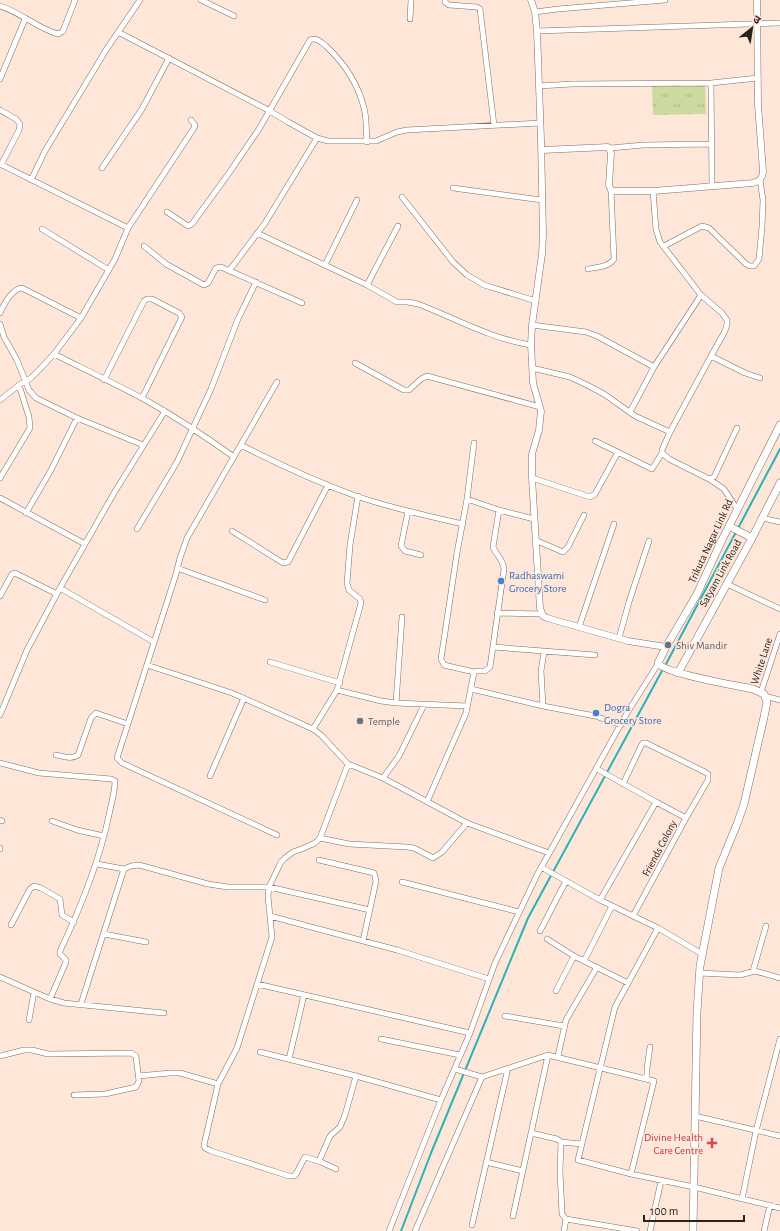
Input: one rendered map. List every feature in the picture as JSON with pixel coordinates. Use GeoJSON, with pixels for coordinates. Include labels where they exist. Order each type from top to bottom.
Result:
{"type":"FeatureCollection","features":[{"type":"Feature","properties":{"kind":"main road","name":"Trikuta Nagar Link Rd"},"geometry":{"type":"LineString","coordinates":[[660,665],[658,660],[697,594],[731,528],[737,509],[780,425]]}},
{"type":"Feature","properties":{"kind":"main road","name":"Satyam Link Road"},"geometry":{"type":"LineString","coordinates":[[675,672],[727,584],[749,537],[762,518],[780,483]]}},
{"type":"Feature","properties":{"kind":"main road"},"geometry":{"type":"LineString","coordinates":[[731,528],[749,537]]}},
{"type":"Feature","properties":{"kind":"main road"},"geometry":{"type":"LineString","coordinates":[[660,665],[675,672],[753,689],[763,694],[767,702],[744,804],[719,868],[699,973],[692,1231]]}},
{"type":"Feature","properties":{"kind":"street"},"geometry":{"type":"LineString","coordinates":[[31,180],[46,151],[118,32],[140,0]]}},
{"type":"Feature","properties":{"kind":"street"},"geometry":{"type":"LineString","coordinates":[[202,0],[234,16]]}},
{"type":"Feature","properties":{"kind":"street"},"geometry":{"type":"LineString","coordinates":[[410,19],[411,0]]}},
{"type":"Feature","properties":{"kind":"street"},"geometry":{"type":"LineString","coordinates":[[445,0],[445,2],[449,5],[477,7],[480,9],[494,125]]}},
{"type":"Feature","properties":{"kind":"street"},"geometry":{"type":"LineString","coordinates":[[531,0],[537,31],[538,86],[542,150],[543,235],[531,345],[533,383],[540,407],[539,430],[532,454],[535,540],[540,608],[542,614],[547,618],[628,641],[666,647]]}},
{"type":"Feature","properties":{"kind":"street"},"geometry":{"type":"LineString","coordinates":[[534,12],[665,0]]}},
{"type":"Feature","properties":{"kind":"street"},"geometry":{"type":"LineString","coordinates":[[664,246],[702,226],[709,228],[746,264],[754,266],[759,259],[763,200],[760,180],[763,172],[758,105],[757,0]]}},
{"type":"Feature","properties":{"kind":"street"},"geometry":{"type":"LineString","coordinates":[[0,6],[54,33],[60,33],[74,1]]}},
{"type":"Feature","properties":{"kind":"street"},"geometry":{"type":"LineString","coordinates":[[0,80],[25,19]]}},
{"type":"Feature","properties":{"kind":"street"},"geometry":{"type":"LineString","coordinates":[[537,31],[780,23]]}},
{"type":"Feature","properties":{"kind":"street"},"geometry":{"type":"LineString","coordinates":[[118,32],[270,111],[317,138],[328,141],[367,142],[376,141],[388,135],[407,130],[540,123]]}},
{"type":"Feature","properties":{"kind":"street"},"geometry":{"type":"LineString","coordinates":[[167,212],[188,226],[192,224],[229,173],[270,111],[312,38],[316,39],[326,47],[343,64],[353,81],[364,108],[367,142]]}},
{"type":"Feature","properties":{"kind":"street"},"geometry":{"type":"LineString","coordinates":[[102,168],[142,109],[169,58]]}},
{"type":"Feature","properties":{"kind":"street"},"geometry":{"type":"LineString","coordinates":[[538,86],[572,84],[712,82],[758,78]]}},
{"type":"Feature","properties":{"kind":"street"},"geometry":{"type":"LineString","coordinates":[[712,82],[712,186]]}},
{"type":"Feature","properties":{"kind":"street"},"geometry":{"type":"LineString","coordinates":[[0,110],[16,119],[20,124],[19,130],[0,165],[128,228]]}},
{"type":"Feature","properties":{"kind":"street"},"geometry":{"type":"LineString","coordinates":[[0,400],[19,385],[31,378],[54,354],[80,318],[109,270],[128,228],[194,128],[195,124],[191,120]]}},
{"type":"Feature","properties":{"kind":"street"},"geometry":{"type":"LineString","coordinates":[[229,271],[258,233],[278,203],[317,138]]}},
{"type":"Feature","properties":{"kind":"street"},"geometry":{"type":"LineString","coordinates":[[542,150],[606,146],[610,148],[644,145],[711,144]]}},
{"type":"Feature","properties":{"kind":"street"},"geometry":{"type":"LineString","coordinates":[[588,270],[611,264],[614,259],[611,190],[609,185],[610,148]]}},
{"type":"Feature","properties":{"kind":"street"},"geometry":{"type":"LineString","coordinates":[[611,190],[653,191],[753,183],[760,180]]}},
{"type":"Feature","properties":{"kind":"street"},"geometry":{"type":"LineString","coordinates":[[453,188],[542,200]]}},
{"type":"Feature","properties":{"kind":"street"},"geometry":{"type":"LineString","coordinates":[[596,441],[652,469],[662,453],[670,432],[725,331],[727,324],[727,320],[722,313],[701,294],[658,238],[653,191]]}},
{"type":"Feature","properties":{"kind":"street"},"geometry":{"type":"LineString","coordinates":[[402,197],[453,262],[467,275],[484,285],[536,301]]}},
{"type":"Feature","properties":{"kind":"street"},"geometry":{"type":"LineString","coordinates":[[325,265],[356,200]]}},
{"type":"Feature","properties":{"kind":"street"},"geometry":{"type":"LineString","coordinates":[[367,285],[398,226]]}},
{"type":"Feature","properties":{"kind":"street"},"geometry":{"type":"LineString","coordinates":[[42,229],[109,270]]}},
{"type":"Feature","properties":{"kind":"street"},"geometry":{"type":"LineString","coordinates":[[258,233],[367,285],[397,302],[418,304],[491,335],[531,345]]}},
{"type":"Feature","properties":{"kind":"street"},"geometry":{"type":"LineString","coordinates":[[144,246],[166,264],[204,285],[208,283],[216,268],[221,267],[302,303]]}},
{"type":"Feature","properties":{"kind":"street"},"geometry":{"type":"LineString","coordinates":[[137,529],[177,462],[212,389],[238,318],[256,282]]}},
{"type":"Feature","properties":{"kind":"street"},"geometry":{"type":"LineString","coordinates":[[0,313],[14,292],[18,288],[22,288],[80,318]]}},
{"type":"Feature","properties":{"kind":"street"},"geometry":{"type":"LineString","coordinates":[[630,412],[654,366],[701,294]]}},
{"type":"Feature","properties":{"kind":"street"},"geometry":{"type":"LineString","coordinates":[[104,380],[144,301],[147,299],[152,299],[179,313],[182,317],[142,398]]}},
{"type":"Feature","properties":{"kind":"street"},"geometry":{"type":"LineString","coordinates":[[0,324],[2,339],[17,360],[25,382],[29,390],[36,398],[77,418],[143,445]]}},
{"type":"Feature","properties":{"kind":"street"},"geometry":{"type":"LineString","coordinates":[[532,325],[586,332],[597,336],[654,366]]}},
{"type":"Feature","properties":{"kind":"street"},"geometry":{"type":"LineString","coordinates":[[54,354],[165,411],[193,428],[234,457]]}},
{"type":"Feature","properties":{"kind":"street"},"geometry":{"type":"LineString","coordinates":[[711,356],[739,370],[760,378]]}},
{"type":"Feature","properties":{"kind":"street"},"geometry":{"type":"LineString","coordinates":[[355,363],[404,390],[409,390],[421,379],[427,376],[540,407]]}},
{"type":"Feature","properties":{"kind":"street"},"geometry":{"type":"LineString","coordinates":[[532,368],[570,377],[604,394],[630,412],[670,432]]}},
{"type":"Feature","properties":{"kind":"street"},"geometry":{"type":"LineString","coordinates":[[277,382],[187,538],[148,665],[118,755],[118,760],[277,835]]}},
{"type":"Feature","properties":{"kind":"street"},"geometry":{"type":"LineString","coordinates":[[0,478],[30,428],[29,417],[19,385]]}},
{"type":"Feature","properties":{"kind":"street"},"geometry":{"type":"LineString","coordinates":[[0,715],[27,650],[60,588],[143,445],[165,411]]}},
{"type":"Feature","properties":{"kind":"street"},"geometry":{"type":"LineString","coordinates":[[26,513],[51,470],[77,418]]}},
{"type":"Feature","properties":{"kind":"street"},"geometry":{"type":"LineString","coordinates":[[709,479],[714,476],[737,428]]}},
{"type":"Feature","properties":{"kind":"street"},"geometry":{"type":"LineString","coordinates":[[474,443],[467,499],[441,659],[444,665],[474,672],[485,672],[488,670],[491,663],[504,569],[503,563],[494,551],[493,547],[500,510]]}},
{"type":"Feature","properties":{"kind":"street"},"geometry":{"type":"LineString","coordinates":[[241,446],[328,485],[358,496],[408,511],[462,524]]}},
{"type":"Feature","properties":{"kind":"street"},"geometry":{"type":"LineString","coordinates":[[532,478],[590,497],[594,494],[618,452]]}},
{"type":"Feature","properties":{"kind":"street"},"geometry":{"type":"LineString","coordinates":[[662,453],[669,459],[709,479],[724,489],[737,509]]}},
{"type":"Feature","properties":{"kind":"street"},"geometry":{"type":"LineString","coordinates":[[232,531],[283,563],[288,562],[328,485]]}},
{"type":"Feature","properties":{"kind":"street"},"geometry":{"type":"LineString","coordinates":[[313,729],[340,683],[361,603],[360,599],[349,590],[347,583],[350,545],[358,496]]}},
{"type":"Feature","properties":{"kind":"street"},"geometry":{"type":"LineString","coordinates":[[0,498],[85,544]]}},
{"type":"Feature","properties":{"kind":"street"},"geometry":{"type":"LineString","coordinates":[[467,499],[534,519]]}},
{"type":"Feature","properties":{"kind":"street"},"geometry":{"type":"LineString","coordinates":[[408,511],[401,546],[405,551],[422,555]]}},
{"type":"Feature","properties":{"kind":"street"},"geometry":{"type":"LineString","coordinates":[[535,540],[563,552],[568,547],[584,515]]}},
{"type":"Feature","properties":{"kind":"street"},"geometry":{"type":"LineString","coordinates":[[762,518],[780,522]]}},
{"type":"Feature","properties":{"kind":"street"},"geometry":{"type":"LineString","coordinates":[[579,627],[614,524]]}},
{"type":"Feature","properties":{"kind":"street"},"geometry":{"type":"LineString","coordinates":[[619,638],[649,541]]}},
{"type":"Feature","properties":{"kind":"street"},"geometry":{"type":"LineString","coordinates":[[177,568],[265,600]]}},
{"type":"Feature","properties":{"kind":"street"},"geometry":{"type":"LineString","coordinates":[[0,595],[12,574],[16,573],[57,594]]}},
{"type":"Feature","properties":{"kind":"street"},"geometry":{"type":"LineString","coordinates":[[727,584],[780,609]]}},
{"type":"Feature","properties":{"kind":"street"},"geometry":{"type":"LineString","coordinates":[[60,588],[154,642]]}},
{"type":"Feature","properties":{"kind":"street"},"geometry":{"type":"LineString","coordinates":[[497,613],[542,614]]}},
{"type":"Feature","properties":{"kind":"street"},"geometry":{"type":"LineString","coordinates":[[396,703],[402,616]]}},
{"type":"Feature","properties":{"kind":"street","name":"White Lane"},"geometry":{"type":"LineString","coordinates":[[763,694],[780,635]]}},
{"type":"Feature","properties":{"kind":"street"},"geometry":{"type":"LineString","coordinates":[[493,646],[544,652],[595,655]]}},
{"type":"Feature","properties":{"kind":"street"},"geometry":{"type":"LineString","coordinates":[[543,706],[541,672],[544,652]]}},
{"type":"Feature","properties":{"kind":"street"},"geometry":{"type":"LineString","coordinates":[[270,662],[340,683]]}},
{"type":"Feature","properties":{"kind":"street"},"geometry":{"type":"LineString","coordinates":[[148,665],[244,698],[313,729],[321,735],[348,764],[383,778],[467,823],[549,853]]}},
{"type":"Feature","properties":{"kind":"street"},"geometry":{"type":"LineString","coordinates":[[389,1231],[441,1100],[470,1033],[495,963],[549,853],[621,725],[660,665]]}},
{"type":"Feature","properties":{"kind":"street"},"geometry":{"type":"LineString","coordinates":[[427,802],[466,713],[474,672]]}},
{"type":"Feature","properties":{"kind":"street"},"geometry":{"type":"LineString","coordinates":[[471,689],[543,706],[596,716],[621,725]]}},
{"type":"Feature","properties":{"kind":"street"},"geometry":{"type":"LineString","coordinates":[[337,690],[381,701],[396,703],[467,706]]}},
{"type":"Feature","properties":{"kind":"street"},"geometry":{"type":"LineString","coordinates":[[763,694],[780,700]]}},
{"type":"Feature","properties":{"kind":"street"},"geometry":{"type":"LineString","coordinates":[[210,776],[244,698]]}},
{"type":"Feature","properties":{"kind":"street"},"geometry":{"type":"LineString","coordinates":[[383,778],[399,756],[424,705]]}},
{"type":"Feature","properties":{"kind":"street"},"geometry":{"type":"LineString","coordinates":[[56,754],[71,758],[78,755],[91,718],[96,713],[128,724]]}},
{"type":"Feature","properties":{"kind":"street"},"geometry":{"type":"LineString","coordinates":[[623,784],[643,743],[649,744],[705,772],[708,774],[708,780],[686,818]]}},
{"type":"Feature","properties":{"kind":"street"},"geometry":{"type":"LineString","coordinates":[[0,763],[39,773],[111,779],[115,781],[97,864],[74,922],[60,952],[66,962],[50,999]]}},
{"type":"Feature","properties":{"kind":"street"},"geometry":{"type":"LineString","coordinates":[[336,1169],[305,1157],[296,1174],[294,1176],[289,1176],[211,1151],[205,1148],[204,1141],[218,1084],[237,1048],[272,937],[268,896],[269,887],[281,862],[285,858],[293,852],[315,843],[320,838],[348,764]]}},
{"type":"Feature","properties":{"kind":"street","name":"Friends Colony"},"geometry":{"type":"LineString","coordinates":[[597,769],[609,777],[686,818],[633,916]]}},
{"type":"Feature","properties":{"kind":"street"},"geometry":{"type":"LineString","coordinates":[[600,900],[656,802]]}},
{"type":"Feature","properties":{"kind":"street"},"geometry":{"type":"LineString","coordinates":[[52,821],[77,830],[104,836]]}},
{"type":"Feature","properties":{"kind":"street"},"geometry":{"type":"LineString","coordinates":[[320,838],[349,844],[414,848],[433,858],[442,852],[467,823]]}},
{"type":"Feature","properties":{"kind":"street"},"geometry":{"type":"LineString","coordinates":[[319,860],[374,874],[376,881],[363,941]]}},
{"type":"Feature","properties":{"kind":"street"},"geometry":{"type":"LineString","coordinates":[[97,864],[124,869],[139,865],[208,884],[228,887],[269,887],[370,910]]}},
{"type":"Feature","properties":{"kind":"street"},"geometry":{"type":"LineString","coordinates":[[541,868],[600,900],[658,928],[702,954]]}},
{"type":"Feature","properties":{"kind":"street"},"geometry":{"type":"LineString","coordinates":[[81,1004],[124,869]]}},
{"type":"Feature","properties":{"kind":"street"},"geometry":{"type":"LineString","coordinates":[[540,931],[566,881]]}},
{"type":"Feature","properties":{"kind":"street"},"geometry":{"type":"LineString","coordinates":[[402,882],[520,912]]}},
{"type":"Feature","properties":{"kind":"street"},"geometry":{"type":"LineString","coordinates":[[11,925],[30,889],[34,886],[58,897],[61,901],[62,915],[74,922]]}},
{"type":"Feature","properties":{"kind":"street"},"geometry":{"type":"LineString","coordinates":[[584,961],[612,906]]}},
{"type":"Feature","properties":{"kind":"street"},"geometry":{"type":"LineString","coordinates":[[270,916],[363,941],[489,979]]}},
{"type":"Feature","properties":{"kind":"street"},"geometry":{"type":"LineString","coordinates":[[753,971],[766,926]]}},
{"type":"Feature","properties":{"kind":"street"},"geometry":{"type":"LineString","coordinates":[[658,928],[615,1006],[578,1160],[631,1174],[694,1187],[780,1208]]}},
{"type":"Feature","properties":{"kind":"street"},"geometry":{"type":"LineString","coordinates":[[104,934],[146,942]]}},
{"type":"Feature","properties":{"kind":"street"},"geometry":{"type":"LineString","coordinates":[[547,939],[574,956],[628,983]]}},
{"type":"Feature","properties":{"kind":"street"},"geometry":{"type":"LineString","coordinates":[[556,991],[574,956]]}},
{"type":"Feature","properties":{"kind":"street"},"geometry":{"type":"LineString","coordinates":[[558,1056],[564,1026],[568,1016],[597,968]]}},
{"type":"Feature","properties":{"kind":"street"},"geometry":{"type":"LineString","coordinates":[[699,973],[740,975],[753,971],[780,978]]}},
{"type":"Feature","properties":{"kind":"street"},"geometry":{"type":"LineString","coordinates":[[0,977],[50,999],[64,1003],[164,1013]]}},
{"type":"Feature","properties":{"kind":"street"},"geometry":{"type":"LineString","coordinates":[[257,984],[470,1033]]}},
{"type":"Feature","properties":{"kind":"street"},"geometry":{"type":"LineString","coordinates":[[29,1020],[34,992]]}},
{"type":"Feature","properties":{"kind":"street"},"geometry":{"type":"LineString","coordinates":[[289,1060],[304,995]]}},
{"type":"Feature","properties":{"kind":"street"},"geometry":{"type":"LineString","coordinates":[[505,1016],[564,1026]]}},
{"type":"Feature","properties":{"kind":"street"},"geometry":{"type":"LineString","coordinates":[[381,1039],[460,1055]]}},
{"type":"Feature","properties":{"kind":"street"},"geometry":{"type":"LineString","coordinates":[[742,1199],[756,1131],[780,1039]]}},
{"type":"Feature","properties":{"kind":"street"},"geometry":{"type":"LineString","coordinates":[[644,1078],[647,1076],[650,1046]]}},
{"type":"Feature","properties":{"kind":"street"},"geometry":{"type":"LineString","coordinates":[[0,1056],[24,1050],[32,1050],[48,1054],[132,1053],[137,1058],[138,1085],[133,1088],[105,1094],[74,1095]]}},
{"type":"Feature","properties":{"kind":"street"},"geometry":{"type":"LineString","coordinates":[[260,1052],[356,1076],[441,1100]]}},
{"type":"Feature","properties":{"kind":"street"},"geometry":{"type":"LineString","coordinates":[[513,1216],[548,1055]]}},
{"type":"Feature","properties":{"kind":"street"},"geometry":{"type":"LineString","coordinates":[[455,1069],[482,1077],[548,1055],[558,1056],[654,1081],[631,1174]]}},
{"type":"Feature","properties":{"kind":"street"},"geometry":{"type":"LineString","coordinates":[[472,1225],[508,1068]]}},
{"type":"Feature","properties":{"kind":"street"},"geometry":{"type":"LineString","coordinates":[[138,1076],[170,1073],[180,1074],[218,1084]]}},
{"type":"Feature","properties":{"kind":"street"},"geometry":{"type":"LineString","coordinates":[[320,1162],[319,1160],[330,1136],[338,1130],[345,1115],[356,1076]]}},
{"type":"Feature","properties":{"kind":"street"},"geometry":{"type":"LineString","coordinates":[[415,1231],[482,1077]]}},
{"type":"Feature","properties":{"kind":"street"},"geometry":{"type":"LineString","coordinates":[[696,1116],[780,1136]]}},
{"type":"Feature","properties":{"kind":"street"},"geometry":{"type":"LineString","coordinates":[[531,1133],[557,1139],[562,1142],[582,1144]]}},
{"type":"Feature","properties":{"kind":"street"},"geometry":{"type":"LineString","coordinates":[[562,1142],[560,1172],[562,1214],[566,1219],[638,1231]]}},
{"type":"Feature","properties":{"kind":"street"},"geometry":{"type":"LineString","coordinates":[[486,1162],[523,1171]]}},
{"type":"Feature","properties":{"kind":"street"},"geometry":{"type":"LineString","coordinates":[[650,1231],[661,1181]]}},
{"type":"Feature","properties":{"kind":"street"},"geometry":{"type":"LineString","coordinates":[[764,1231],[770,1205]]}},
{"type":"Feature","properties":{"kind":"street"},"geometry":{"type":"LineString","coordinates":[[564,1231],[566,1219]]}},
{"type":"Feature","properties":{"kind":"green space"},"geometry":{"type":"Polygon","coordinates":[[[705,83],[706,114],[653,115],[652,85],[705,83]]]}},
{"type":"Feature","properties":{"kind":"waterway"},"geometry":{"type":"LineString","coordinates":[[665,666],[780,449]]}},
{"type":"Feature","properties":{"kind":"waterway"},"geometry":{"type":"LineString","coordinates":[[401,1231],[431,1153],[528,918],[663,669]]}},
{"type":"Feature","properties":{"kind":"place","name":"Radhaswami Grocery Store"},"geometry":{"type":"Point","coordinates":[501,581]}},
{"type":"Feature","properties":{"kind":"place","name":"Shiv Mandir"},"geometry":{"type":"Point","coordinates":[668,645]}},
{"type":"Feature","properties":{"kind":"place","name":"Dogra Grocery Store"},"geometry":{"type":"Point","coordinates":[596,713]}},
{"type":"Feature","properties":{"kind":"place","name":"Temple"},"geometry":{"type":"Point","coordinates":[360,721]}},
{"type":"Feature","properties":{"kind":"place","name":"Divine Health Care Centre"},"geometry":{"type":"Point","coordinates":[712,1143]}}]}
